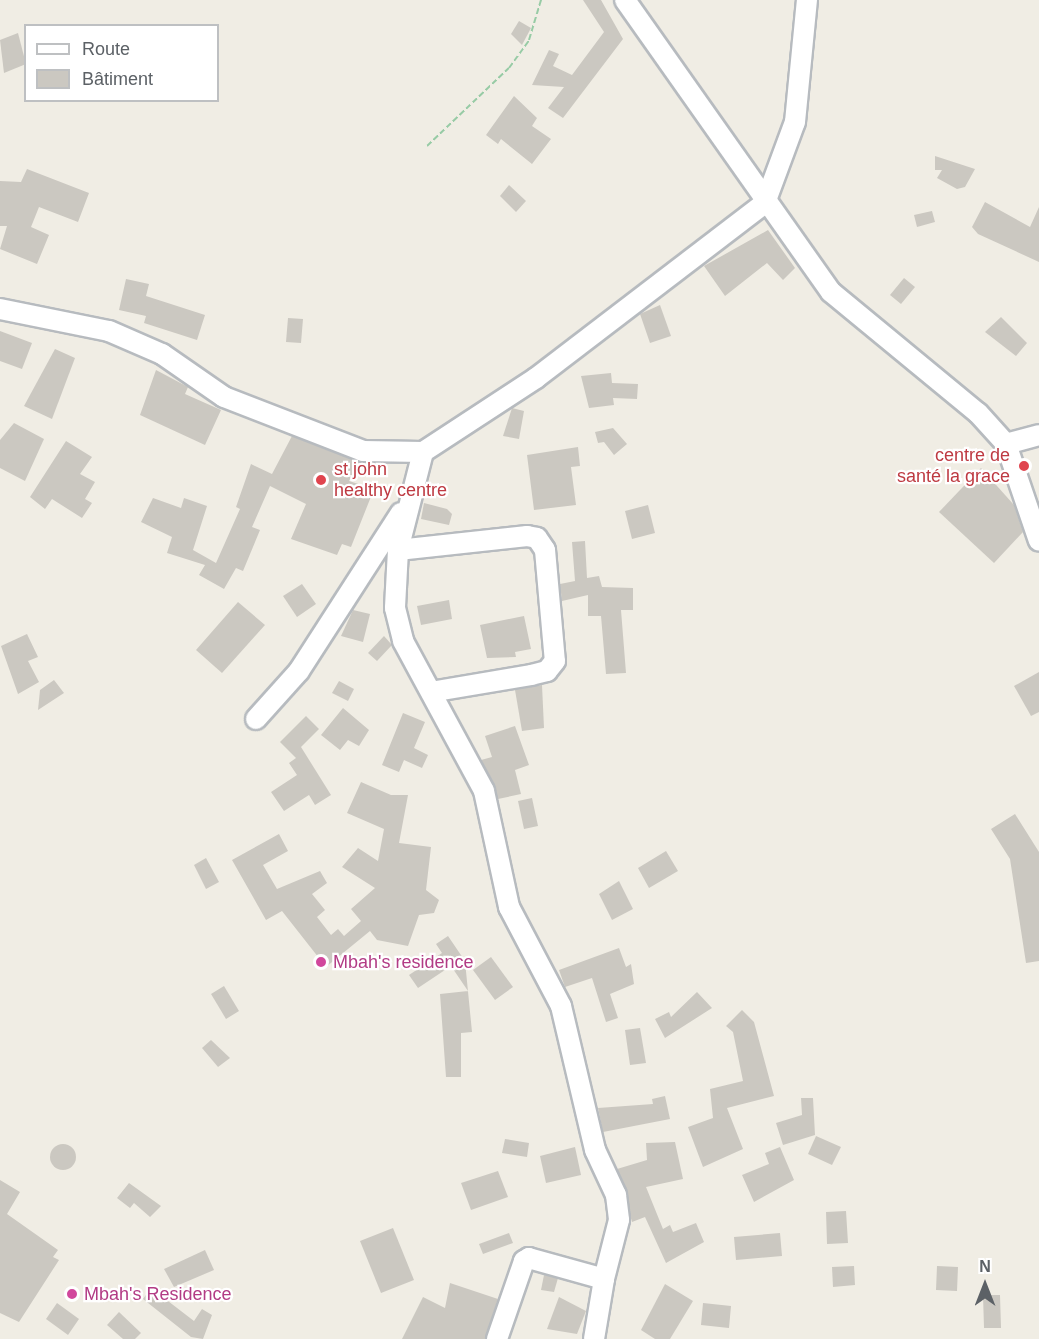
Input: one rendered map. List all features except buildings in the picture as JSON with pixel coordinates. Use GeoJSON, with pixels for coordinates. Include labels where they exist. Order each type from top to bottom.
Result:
{"type":"FeatureCollection","features":[{"type":"Feature","properties":{"kind":"street"},"geometry":{"type":"LineString","coordinates":[[625,0],[765,204],[831,292],[978,413],[1006,444],[1039,541]]}},
{"type":"Feature","properties":{"kind":"street"},"geometry":{"type":"LineString","coordinates":[[0,309],[109,331],[162,354],[224,397],[352,447],[423,452],[536,378],[765,204],[795,122],[807,0]]}},
{"type":"Feature","properties":{"kind":"street"},"geometry":{"type":"LineString","coordinates":[[1006,444],[1039,435]]}},
{"type":"Feature","properties":{"kind":"street"},"geometry":{"type":"LineString","coordinates":[[423,452],[398,550],[395,608],[403,641],[484,791],[509,907],[561,1006],[595,1150],[616,1195],[617,1241],[604,1279],[594,1339]]}},
{"type":"Feature","properties":{"kind":"street"},"geometry":{"type":"LineString","coordinates":[[256,719],[304,663],[408,504]]}},
{"type":"Feature","properties":{"kind":"street"},"geometry":{"type":"LineString","coordinates":[[398,550],[527,536],[537,538],[545,550],[555,661],[547,671],[431,692]]}},
{"type":"Feature","properties":{"kind":"street"},"geometry":{"type":"LineString","coordinates":[[497,1339],[520,1266],[530,1258],[604,1279]]}},
{"type":"Feature","properties":{"kind":"path"},"geometry":{"type":"LineString","coordinates":[[427,146],[509,68],[529,40],[541,0]]}},
{"type":"Feature","properties":{"kind":"place","name":"centre de santé la grace"},"geometry":{"type":"Point","coordinates":[1024,466]}},
{"type":"Feature","properties":{"kind":"place","name":"st john healthy centre"},"geometry":{"type":"Point","coordinates":[321,480]}},
{"type":"Feature","properties":{"kind":"place","name":"Mbah's residence"},"geometry":{"type":"Point","coordinates":[321,962]}},
{"type":"Feature","properties":{"kind":"place","name":"Mbah's Residence"},"geometry":{"type":"Point","coordinates":[72,1294]}}]}
